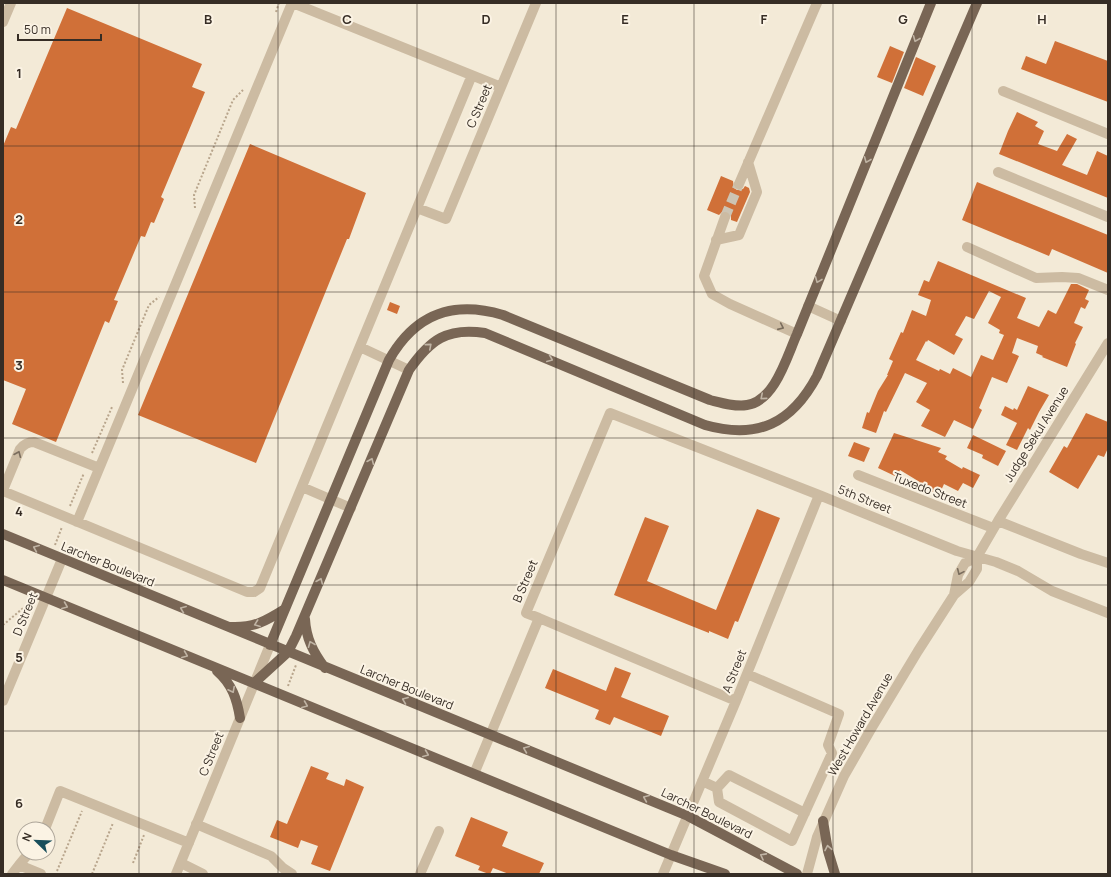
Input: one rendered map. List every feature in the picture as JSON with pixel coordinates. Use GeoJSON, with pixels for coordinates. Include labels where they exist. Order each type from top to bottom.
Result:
{"type":"FeatureCollection","features":[{"type":"Feature","properties":{"kind":"main road"},"geometry":{"type":"LineString","coordinates":[[270,645],[332,500],[389,360],[397,346],[411,329],[425,320],[455,310],[471,308],[490,311],[710,400],[724,404],[748,406],[759,401],[770,391],[778,379],[797,334],[931,3]]}},
{"type":"Feature","properties":{"kind":"main road"},"geometry":{"type":"LineString","coordinates":[[254,683],[288,652],[305,617],[409,370],[418,356],[438,339],[457,332],[471,331],[485,333],[705,425],[720,429],[743,431],[758,429],[786,416],[799,404],[809,391],[817,376],[977,3]]}},
{"type":"Feature","properties":{"kind":"main road","name":"Larcher Boulevard"},"geometry":{"type":"LineString","coordinates":[[3,534],[325,668],[688,816],[797,874]]}},
{"type":"Feature","properties":{"kind":"main road"},"geometry":{"type":"LineString","coordinates":[[3,580],[671,855],[725,874]]}},
{"type":"Feature","properties":{"kind":"main road"},"geometry":{"type":"LineString","coordinates":[[227,627],[253,626],[285,609]]}},
{"type":"Feature","properties":{"kind":"main road"},"geometry":{"type":"LineString","coordinates":[[305,617],[310,643],[314,652],[325,668]]}},
{"type":"Feature","properties":{"kind":"main road"},"geometry":{"type":"LineString","coordinates":[[213,666],[224,677],[234,692],[240,718]]}},
{"type":"Feature","properties":{"kind":"main road"},"geometry":{"type":"LineString","coordinates":[[823,820],[828,851],[835,874]]}},
{"type":"Feature","properties":{"kind":"street"},"geometry":{"type":"LineString","coordinates":[[3,22],[11,3]]}},
{"type":"Feature","properties":{"kind":"street"},"geometry":{"type":"LineString","coordinates":[[77,522],[292,3],[501,87]]}},
{"type":"Feature","properties":{"kind":"street","name":"C Street"},"geometry":{"type":"LineString","coordinates":[[417,208],[446,219],[536,3]]}},
{"type":"Feature","properties":{"kind":"street"},"geometry":{"type":"LineString","coordinates":[[739,184],[817,3]]}},
{"type":"Feature","properties":{"kind":"street"},"geometry":{"type":"LineString","coordinates":[[99,468],[34,442],[30,442],[20,449],[3,491],[247,592],[254,592],[260,588],[472,75]]}},
{"type":"Feature","properties":{"kind":"street"},"geometry":{"type":"LineString","coordinates":[[1003,91],[1108,134]]}},
{"type":"Feature","properties":{"kind":"street"},"geometry":{"type":"LineString","coordinates":[[716,240],[739,235],[757,192],[748,162]]}},
{"type":"Feature","properties":{"kind":"street"},"geometry":{"type":"LineString","coordinates":[[998,172],[1108,217]]}},
{"type":"Feature","properties":{"kind":"street"},"geometry":{"type":"LineString","coordinates":[[725,217],[704,276],[712,294],[797,334]]}},
{"type":"Feature","properties":{"kind":"street"},"geometry":{"type":"LineString","coordinates":[[967,247],[1036,278],[1078,278],[1108,290]]}},
{"type":"Feature","properties":{"kind":"street"},"geometry":{"type":"LineString","coordinates":[[808,306],[841,321]]}},
{"type":"Feature","properties":{"kind":"street","name":"Judge Sekul Avenue"},"geometry":{"type":"LineString","coordinates":[[987,540],[1108,343]]}},
{"type":"Feature","properties":{"kind":"street"},"geometry":{"type":"LineString","coordinates":[[360,347],[409,370]]}},
{"type":"Feature","properties":{"kind":"street","name":"5th Street"},"geometry":{"type":"LineString","coordinates":[[610,413],[957,551],[996,562],[1018,571],[1052,591],[1108,613]]}},
{"type":"Feature","properties":{"kind":"street","name":"B Street"},"geometry":{"type":"LineString","coordinates":[[539,618],[526,613],[610,413]]}},
{"type":"Feature","properties":{"kind":"street","name":"Tuxedo Street"},"geometry":{"type":"LineString","coordinates":[[858,475],[996,525],[1108,563]]}},
{"type":"Feature","properties":{"kind":"street"},"geometry":{"type":"LineString","coordinates":[[302,487],[351,508]]}},
{"type":"Feature","properties":{"kind":"street","name":"A Street"},"geometry":{"type":"LineString","coordinates":[[663,874],[736,701],[819,495]]}},
{"type":"Feature","properties":{"kind":"street","name":"West Howard Avenue"},"geometry":{"type":"LineString","coordinates":[[807,874],[811,856],[823,820],[844,776],[918,651],[954,595],[969,582],[977,568],[977,557],[987,540]]}},
{"type":"Feature","properties":{"kind":"street","name":"D Street"},"geometry":{"type":"LineString","coordinates":[[3,701],[62,559]]}},
{"type":"Feature","properties":{"kind":"street"},"geometry":{"type":"LineString","coordinates":[[474,774],[539,618],[736,701]]}},
{"type":"Feature","properties":{"kind":"street","name":"C Street"},"geometry":{"type":"LineString","coordinates":[[176,874],[270,645]]}},
{"type":"Feature","properties":{"kind":"street"},"geometry":{"type":"LineString","coordinates":[[717,788],[719,802],[792,841],[832,753],[828,745],[839,714],[747,674]]}},
{"type":"Feature","properties":{"kind":"street"},"geometry":{"type":"LineString","coordinates":[[717,788],[729,775],[805,813]]}},
{"type":"Feature","properties":{"kind":"street"},"geometry":{"type":"LineString","coordinates":[[702,781],[717,788]]}},
{"type":"Feature","properties":{"kind":"street"},"geometry":{"type":"LineString","coordinates":[[48,821],[60,791],[189,844]]}},
{"type":"Feature","properties":{"kind":"street"},"geometry":{"type":"LineString","coordinates":[[196,824],[271,856],[283,868],[292,874]]}},
{"type":"Feature","properties":{"kind":"street"},"geometry":{"type":"LineString","coordinates":[[420,874],[439,831]]}},
{"type":"Feature","properties":{"kind":"street"},"geometry":{"type":"LineString","coordinates":[[12,874],[22,861]]}},
{"type":"Feature","properties":{"kind":"street"},"geometry":{"type":"LineString","coordinates":[[180,863],[203,874]]}},
{"type":"Feature","properties":{"kind":"street"},"geometry":{"type":"LineString","coordinates":[[19,865],[41,874]]}},
{"type":"Feature","properties":{"kind":"path"},"geometry":{"type":"LineString","coordinates":[[273,18],[279,3]]}},
{"type":"Feature","properties":{"kind":"path"},"geometry":{"type":"LineString","coordinates":[[195,209],[194,195],[233,100],[243,91],[246,84]]}},
{"type":"Feature","properties":{"kind":"path"},"geometry":{"type":"LineString","coordinates":[[120,389],[123,382],[122,370],[149,305],[160,296]]}},
{"type":"Feature","properties":{"kind":"path"},"geometry":{"type":"LineString","coordinates":[[92,454],[114,403]]}},
{"type":"Feature","properties":{"kind":"path"},"geometry":{"type":"LineString","coordinates":[[70,506],[84,473]]}},
{"type":"Feature","properties":{"kind":"path"},"geometry":{"type":"LineString","coordinates":[[54,546],[63,525]]}},
{"type":"Feature","properties":{"kind":"path"},"geometry":{"type":"LineString","coordinates":[[3,625],[28,604]]}},
{"type":"Feature","properties":{"kind":"path"},"geometry":{"type":"LineString","coordinates":[[288,686],[296,665]]}},
{"type":"Feature","properties":{"kind":"path"},"geometry":{"type":"LineString","coordinates":[[57,871],[86,802]]}},
{"type":"Feature","properties":{"kind":"path"},"geometry":{"type":"LineString","coordinates":[[92,874],[117,814]]}},
{"type":"Feature","properties":{"kind":"path"},"geometry":{"type":"LineString","coordinates":[[132,864],[148,827]]}},
{"type":"Feature","properties":{"kind":"building"},"geometry":{"type":"Polygon","coordinates":[[[67,8],[202,64],[192,87],[205,92],[161,197],[164,199],[154,223],[151,222],[145,237],[141,236],[114,300],[118,301],[109,323],[105,321],[56,442],[12,424],[26,389],[3,380],[3,146],[11,127],[16,129],[67,8]]]}},
{"type":"Feature","properties":{"kind":"building"},"geometry":{"type":"Polygon","coordinates":[[[1055,41],[1108,61],[1108,102],[1021,69],[1026,56],[1046,64],[1055,41]]]}},
{"type":"Feature","properties":{"kind":"building"},"geometry":{"type":"Polygon","coordinates":[[[890,46],[904,52],[892,83],[877,77],[890,46]]]}},
{"type":"Feature","properties":{"kind":"building"},"geometry":{"type":"Polygon","coordinates":[[[916,57],[936,66],[923,96],[904,88],[916,57]]]}},
{"type":"Feature","properties":{"kind":"building"},"geometry":{"type":"Polygon","coordinates":[[[1017,112],[1038,122],[1035,126],[1044,131],[1038,144],[1057,151],[1067,134],[1077,139],[1062,165],[1087,175],[1097,151],[1108,156],[1108,198],[999,154],[1017,112]]]}},
{"type":"Feature","properties":{"kind":"building"},"geometry":{"type":"Polygon","coordinates":[[[250,144],[366,193],[349,239],[347,239],[256,463],[138,415],[250,144]]]}},
{"type":"Feature","properties":{"kind":"building"},"geometry":{"type":"Polygon","coordinates":[[[721,176],[733,181],[734,188],[737,190],[743,189],[745,186],[749,188],[750,192],[737,222],[731,220],[731,215],[728,211],[723,211],[719,215],[707,210],[721,176]]]}},
{"type":"Feature","properties":{"kind":"building"},"geometry":{"type":"Polygon","coordinates":[[[977,182],[1108,235],[1108,273],[1052,249],[1049,256],[962,220],[977,182]]]}},
{"type":"Feature","properties":{"kind":"building"},"geometry":{"type":"Polygon","coordinates":[[[938,261],[1026,298],[1017,318],[1039,327],[1048,310],[1056,314],[1071,284],[1077,284],[1089,290],[1085,299],[1089,301],[1085,309],[1081,307],[1074,323],[1083,327],[1075,343],[1076,344],[1067,367],[1042,357],[1043,356],[1036,353],[1038,346],[1017,338],[1012,353],[1019,356],[1007,383],[992,377],[979,408],[982,410],[973,429],[954,420],[945,437],[921,426],[930,410],[916,402],[927,383],[905,373],[886,412],[884,411],[876,433],[862,428],[867,412],[869,413],[878,391],[888,375],[893,361],[889,359],[901,332],[903,333],[912,310],[926,316],[931,300],[918,295],[924,280],[929,282],[938,261]],[[989,291],[974,319],[966,316],[955,335],[963,339],[954,355],[928,340],[927,342],[926,341],[916,360],[939,371],[940,369],[950,374],[953,368],[971,377],[981,355],[993,360],[1004,335],[999,333],[1000,330],[988,323],[1001,297],[989,291]]]}},
{"type":"Feature","properties":{"kind":"building"},"geometry":{"type":"Polygon","coordinates":[[[390,302],[400,306],[397,314],[387,310],[390,302]]]}},
{"type":"Feature","properties":{"kind":"building"},"geometry":{"type":"Polygon","coordinates":[[[1028,386],[1049,395],[1030,430],[1028,428],[1017,450],[1006,445],[1017,423],[1001,415],[1005,406],[1013,410],[1014,408],[1017,410],[1028,386]]]}},
{"type":"Feature","properties":{"kind":"building"},"geometry":{"type":"Polygon","coordinates":[[[1086,413],[1108,422],[1108,448],[1104,457],[1098,455],[1078,489],[1049,472],[1064,446],[1067,448],[1086,413]]]}},
{"type":"Feature","properties":{"kind":"building"},"geometry":{"type":"Polygon","coordinates":[[[894,433],[941,448],[938,452],[947,456],[945,459],[962,469],[963,467],[980,475],[973,488],[963,483],[958,491],[944,484],[939,495],[922,487],[923,484],[900,470],[897,477],[878,468],[894,433]]]}},
{"type":"Feature","properties":{"kind":"building"},"geometry":{"type":"Polygon","coordinates":[[[973,435],[1006,451],[998,466],[982,458],[983,455],[967,448],[973,435]]]}},
{"type":"Feature","properties":{"kind":"building"},"geometry":{"type":"Polygon","coordinates":[[[854,442],[870,448],[864,462],[848,456],[854,442]]]}},
{"type":"Feature","properties":{"kind":"building"},"geometry":{"type":"Polygon","coordinates":[[[757,509],[780,518],[738,622],[735,621],[728,639],[709,631],[709,633],[614,595],[645,517],[669,526],[647,581],[716,610],[757,509]]]}},
{"type":"Feature","properties":{"kind":"building"},"geometry":{"type":"Polygon","coordinates":[[[615,667],[631,673],[621,697],[669,716],[661,736],[614,717],[610,725],[595,719],[599,710],[545,688],[553,669],[606,691],[615,667]]]}},
{"type":"Feature","properties":{"kind":"building"},"geometry":{"type":"Polygon","coordinates":[[[311,766],[329,773],[326,779],[344,786],[346,779],[364,787],[330,871],[311,864],[318,846],[301,840],[298,848],[270,837],[277,820],[287,824],[311,766]]]}},
{"type":"Feature","properties":{"kind":"building"},"geometry":{"type":"Polygon","coordinates":[[[471,817],[508,832],[502,846],[544,863],[539,874],[509,874],[493,868],[489,874],[478,870],[480,866],[455,856],[471,817]]]}},
{"type":"Feature","properties":{"kind":"tunnel"},"geometry":{"type":"LineString","coordinates":[[725,217],[739,184]]}}]}
